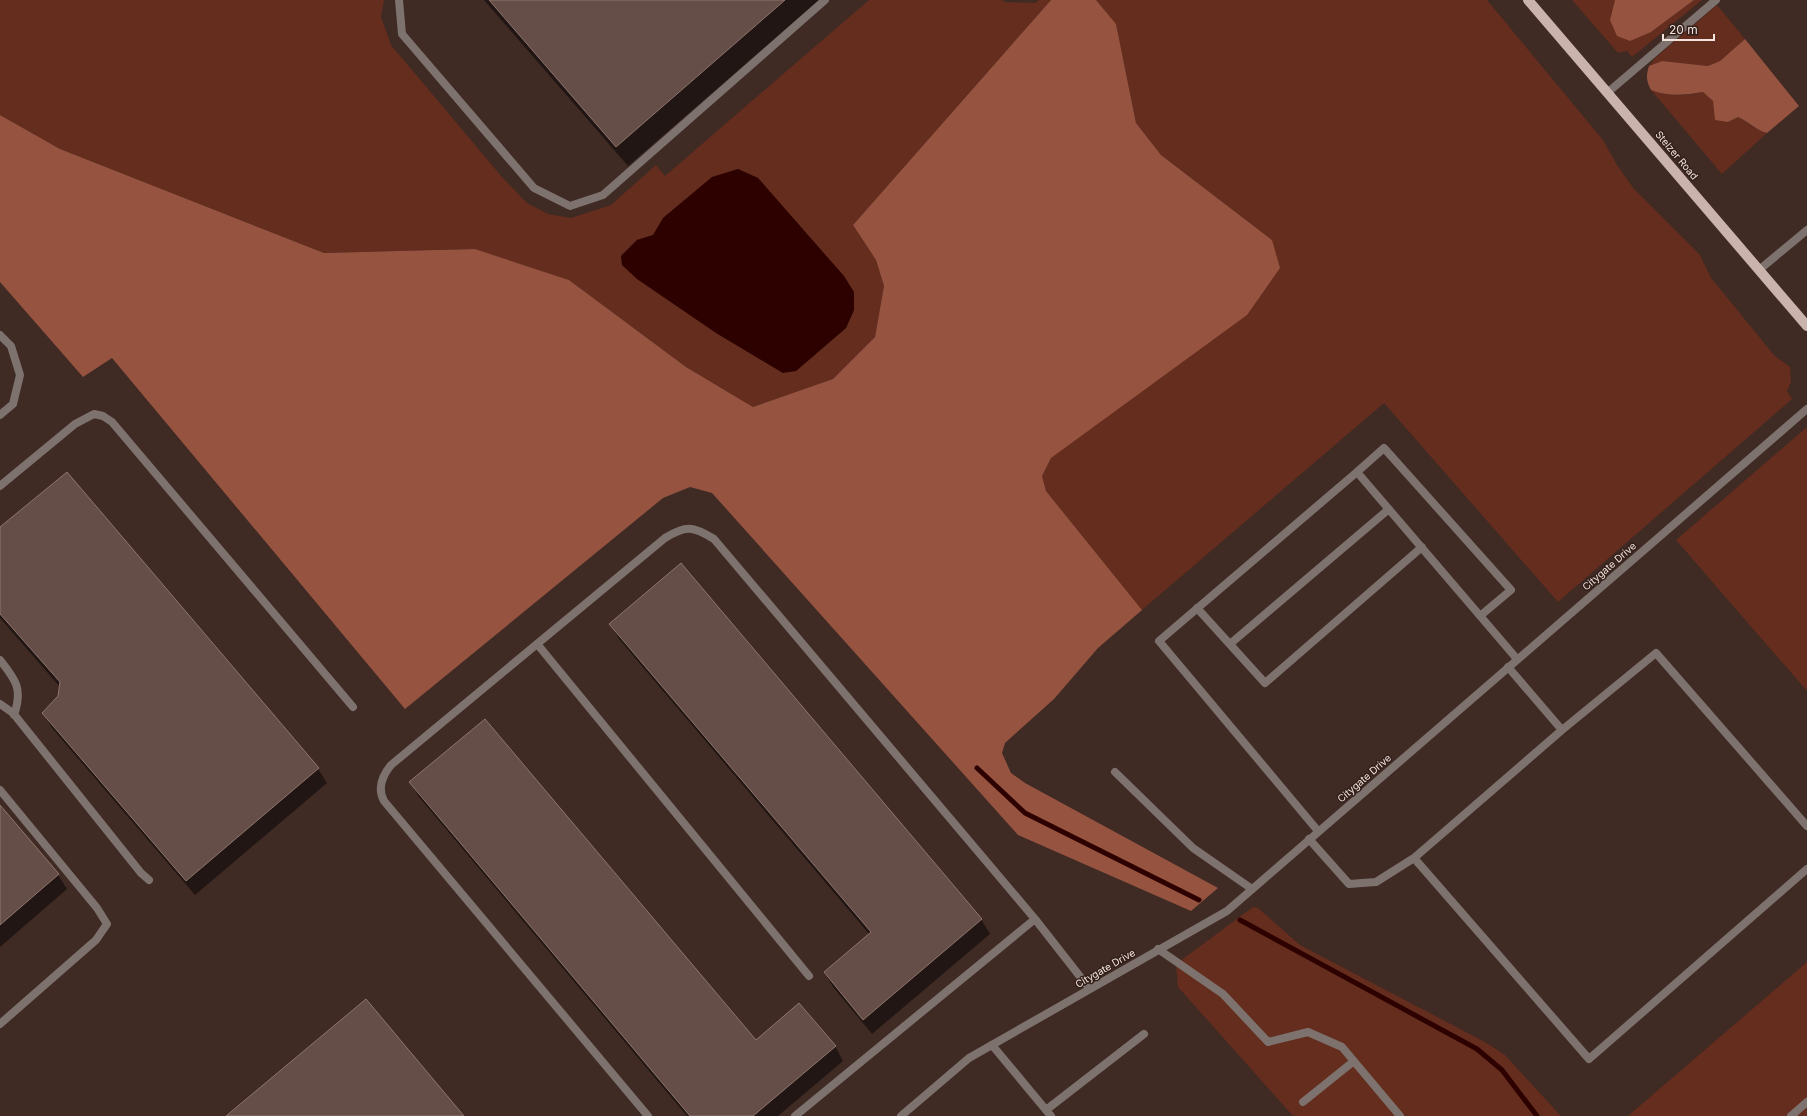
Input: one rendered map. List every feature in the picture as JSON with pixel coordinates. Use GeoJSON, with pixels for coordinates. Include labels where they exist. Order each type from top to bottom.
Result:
{"type":"FeatureCollection","features":[{"type":"Feature","properties":{"kind":"main road","name":"Stelzer Road"},"geometry":{"type":"LineString","coordinates":[[1528,0],[1807,326]]}},
{"type":"Feature","properties":{"kind":"street"},"geometry":{"type":"LineString","coordinates":[[399,0],[402,34],[534,188],[570,206],[603,195],[825,0]]}},
{"type":"Feature","properties":{"kind":"street"},"geometry":{"type":"LineString","coordinates":[[1608,93],[1716,0]]}},
{"type":"Feature","properties":{"kind":"street"},"geometry":{"type":"LineString","coordinates":[[1759,270],[1807,230]]}},
{"type":"Feature","properties":{"kind":"street"},"geometry":{"type":"LineString","coordinates":[[0,335],[11,346],[20,375],[13,404],[0,415]]}},
{"type":"Feature","properties":{"kind":"street","name":"Citygate Drive"},"geometry":{"type":"LineString","coordinates":[[900,1116],[969,1058],[1089,988],[1227,911],[1807,408]]}},
{"type":"Feature","properties":{"kind":"street"},"geometry":{"type":"LineString","coordinates":[[0,486],[76,424],[94,414],[103,416],[112,422],[353,707]]}},
{"type":"Feature","properties":{"kind":"street"},"geometry":{"type":"LineString","coordinates":[[1318,831],[1159,641],[1384,448],[1511,590],[1480,616]]}},
{"type":"Feature","properties":{"kind":"street"},"geometry":{"type":"LineString","coordinates":[[1357,472],[1517,659]]}},
{"type":"Feature","properties":{"kind":"street"},"geometry":{"type":"LineString","coordinates":[[1230,644],[1389,509]]}},
{"type":"Feature","properties":{"kind":"street"},"geometry":{"type":"LineString","coordinates":[[648,1116],[384,801],[381,795],[383,775],[391,765],[538,645],[665,538],[679,530],[690,528],[703,532],[714,539],[1035,919],[1089,988]]}},
{"type":"Feature","properties":{"kind":"street"},"geometry":{"type":"LineString","coordinates":[[1197,608],[1265,683],[1422,547]]}},
{"type":"Feature","properties":{"kind":"street"},"geometry":{"type":"LineString","coordinates":[[538,645],[809,976]]}},
{"type":"Feature","properties":{"kind":"street"},"geometry":{"type":"LineString","coordinates":[[1309,839],[1349,884],[1376,882],[1414,858],[1562,730],[1656,653],[1807,826]]}},
{"type":"Feature","properties":{"kind":"street"},"geometry":{"type":"LineString","coordinates":[[0,660],[17,684],[18,700],[14,715]]}},
{"type":"Feature","properties":{"kind":"street"},"geometry":{"type":"LineString","coordinates":[[1508,667],[1562,730]]}},
{"type":"Feature","properties":{"kind":"street"},"geometry":{"type":"LineString","coordinates":[[0,704],[14,715],[141,873],[149,880]]}},
{"type":"Feature","properties":{"kind":"street"},"geometry":{"type":"LineString","coordinates":[[1115,772],[1193,848],[1252,889]]}},
{"type":"Feature","properties":{"kind":"street"},"geometry":{"type":"LineString","coordinates":[[0,790],[97,908],[106,924],[96,940],[0,1024]]}},
{"type":"Feature","properties":{"kind":"street"},"geometry":{"type":"LineString","coordinates":[[1414,858],[1589,1059],[1807,869]]}},
{"type":"Feature","properties":{"kind":"street"},"geometry":{"type":"LineString","coordinates":[[795,1116],[1035,919]]}},
{"type":"Feature","properties":{"kind":"street"},"geometry":{"type":"LineString","coordinates":[[1158,949],[1223,994],[1268,1042],[1308,1032],[1342,1047],[1400,1116]]}},
{"type":"Feature","properties":{"kind":"street"},"geometry":{"type":"LineString","coordinates":[[992,1045],[1048,1113],[1144,1034]]}},
{"type":"Feature","properties":{"kind":"street"},"geometry":{"type":"LineString","coordinates":[[1303,1102],[1354,1061]]}},
{"type":"Feature","properties":{"kind":"street"},"geometry":{"type":"LineString","coordinates":[[1791,1116],[1807,1102]]}},
{"type":"Feature","properties":{"kind":"shaded area"},"geometry":{"type":"Polygon","coordinates":[[[0,0],[384,0],[381,17],[391,45],[502,177],[527,203],[548,214],[571,218],[611,205],[656,165],[665,176],[869,0],[1002,0],[1005,2],[1035,3],[1039,0],[1051,0],[853,225],[876,260],[884,286],[875,337],[833,379],[753,407],[686,367],[569,280],[475,249],[324,253],[60,149],[0,115],[0,0]],[[738,169],[712,178],[653,235],[637,240],[621,256],[622,265],[796,371],[846,328],[854,310],[758,178],[738,169]]]}},
{"type":"Feature","properties":{"kind":"shaded area"},"geometry":{"type":"Polygon","coordinates":[[[1051,0],[1096,0],[1116,24],[1136,123],[1161,155],[1272,240],[1280,268],[1247,315],[1051,458],[1042,476],[1046,491],[1142,610],[1098,648],[1054,699],[1005,743],[1002,753],[1011,773],[1025,783],[1218,888],[1191,911],[1018,835],[712,493],[690,487],[663,498],[405,709],[112,358],[83,377],[0,282],[0,115],[60,149],[324,253],[475,249],[569,280],[686,367],[753,407],[833,379],[875,337],[884,286],[876,260],[853,225],[1051,0]]]}},
{"type":"Feature","properties":{"kind":"shaded area"},"geometry":{"type":"Polygon","coordinates":[[[1096,0],[1487,0],[1603,140],[1617,165],[1634,189],[1700,255],[1711,278],[1774,355],[1790,367],[1791,382],[1787,391],[1792,399],[1558,602],[1384,403],[1142,610],[1046,491],[1042,476],[1051,458],[1272,240],[1161,155],[1136,123],[1116,25],[1096,0]]]}},
{"type":"Feature","properties":{"kind":"shaded area"},"geometry":{"type":"Polygon","coordinates":[[[1572,0],[1615,0],[1610,20],[1651,32],[1694,0],[1702,0],[1632,57],[1627,51],[1618,53],[1572,0]]]}},
{"type":"Feature","properties":{"kind":"shaded area"},"geometry":{"type":"Polygon","coordinates":[[[1615,0],[1694,0],[1651,32],[1630,41],[1617,36],[1610,20],[1615,0]]]}},
{"type":"Feature","properties":{"kind":"shaded area"},"geometry":{"type":"Polygon","coordinates":[[[1717,5],[1745,39],[1720,61],[1708,66],[1662,61],[1649,66],[1654,59],[1717,5]]]}},
{"type":"Feature","properties":{"kind":"shaded area"},"geometry":{"type":"Polygon","coordinates":[[[1745,39],[1799,106],[1767,133],[1759,130],[1738,117],[1728,122],[1715,120],[1713,101],[1703,92],[1684,95],[1664,94],[1651,90],[1647,78],[1649,66],[1662,61],[1708,66],[1720,61],[1745,39]]]}},
{"type":"Feature","properties":{"kind":"shaded area"},"geometry":{"type":"Polygon","coordinates":[[[1651,90],[1664,94],[1677,95],[1703,92],[1713,101],[1728,122],[1738,117],[1759,130],[1767,133],[1722,174],[1651,90]]]}},
{"type":"Feature","properties":{"kind":"shaded area"},"geometry":{"type":"Polygon","coordinates":[[[738,169],[758,178],[844,276],[854,292],[854,310],[846,328],[796,371],[783,373],[716,333],[637,279],[622,265],[621,256],[637,240],[653,235],[663,218],[712,177],[738,169]]]}},
{"type":"Feature","properties":{"kind":"shaded area"},"geometry":{"type":"Polygon","coordinates":[[[1807,427],[1807,691],[1676,540],[1807,427]]]}},
{"type":"Feature","properties":{"kind":"shaded area"},"geometry":{"type":"Polygon","coordinates":[[[1253,907],[1258,908],[1300,945],[1485,1042],[1505,1055],[1561,1116],[1293,1116],[1178,987],[1176,964],[1253,907]]]}},
{"type":"Feature","properties":{"kind":"shaded area"},"geometry":{"type":"Polygon","coordinates":[[[1807,962],[1807,1116],[1628,1116],[1807,962]]]}},
{"type":"Feature","properties":{"kind":"building"},"geometry":{"type":"Polygon","coordinates":[[[489,0],[785,0],[616,147],[489,0]]]}},
{"type":"Feature","properties":{"kind":"building"},"geometry":{"type":"Polygon","coordinates":[[[67,472],[319,768],[186,881],[42,713],[58,696],[60,682],[0,614],[0,527],[67,472]]]}},
{"type":"Feature","properties":{"kind":"building"},"geometry":{"type":"Polygon","coordinates":[[[681,563],[982,919],[863,1020],[824,972],[871,932],[609,624],[681,563]]]}},
{"type":"Feature","properties":{"kind":"building"},"geometry":{"type":"Polygon","coordinates":[[[485,719],[756,1040],[799,1003],[836,1046],[753,1116],[690,1116],[409,782],[485,719]]]}},
{"type":"Feature","properties":{"kind":"building"},"geometry":{"type":"Polygon","coordinates":[[[0,805],[59,874],[0,925],[0,805]]]}},
{"type":"Feature","properties":{"kind":"building"},"geometry":{"type":"Polygon","coordinates":[[[366,999],[464,1116],[226,1116],[366,999]]]}},
{"type":"Feature","properties":{"kind":"waterway"},"geometry":{"type":"LineString","coordinates":[[977,768],[1025,813],[1199,900]]}},
{"type":"Feature","properties":{"kind":"waterway"},"geometry":{"type":"LineString","coordinates":[[1240,920],[1477,1049],[1502,1070],[1537,1116]]}}]}
